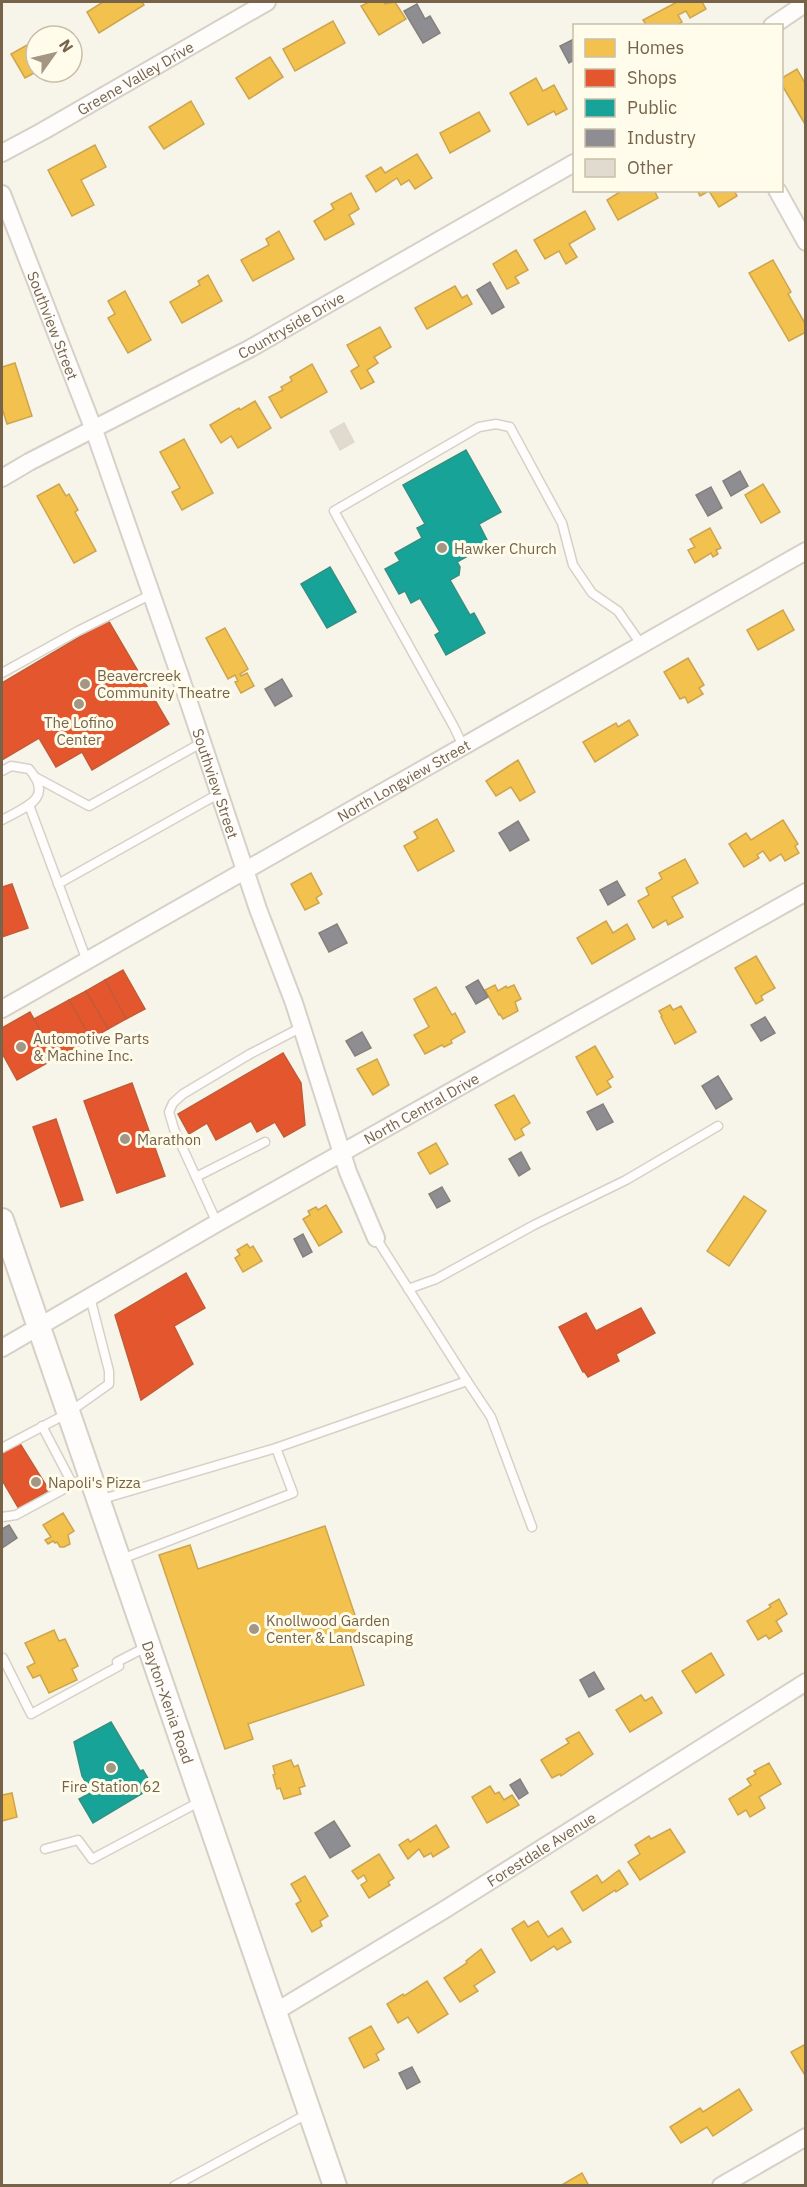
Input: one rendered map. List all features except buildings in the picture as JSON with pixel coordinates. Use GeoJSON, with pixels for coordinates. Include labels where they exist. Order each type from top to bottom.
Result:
{"type":"FeatureCollection","features":[{"type":"Feature","properties":{"kind":"main road","name":"Dayton-Xenia Road"},"geometry":{"type":"LineString","coordinates":[[2,1220],[68,1413],[81,1480],[98,1500],[335,2186]]}},
{"type":"Feature","properties":{"kind":"street","name":"Greene Valley Drive"},"geometry":{"type":"LineString","coordinates":[[2,153],[267,2]]}},
{"type":"Feature","properties":{"kind":"street"},"geometry":{"type":"LineString","coordinates":[[775,24],[806,3]]}},
{"type":"Feature","properties":{"kind":"street","name":"Countryside Drive"},"geometry":{"type":"LineString","coordinates":[[2,478],[251,348],[573,164]]}},
{"type":"Feature","properties":{"kind":"street"},"geometry":{"type":"LineString","coordinates":[[778,192],[806,242]]}},
{"type":"Feature","properties":{"kind":"street","name":"Southview Street"},"geometry":{"type":"LineString","coordinates":[[2,194],[94,429],[245,870],[302,1027],[348,1172],[376,1238]]}},
{"type":"Feature","properties":{"kind":"street","name":"North Longview Street"},"geometry":{"type":"LineString","coordinates":[[2,1009],[806,551]]}},
{"type":"Feature","properties":{"kind":"street","name":"North Central Drive"},"geometry":{"type":"LineString","coordinates":[[2,1348],[342,1152],[806,892]]}},
{"type":"Feature","properties":{"kind":"street","name":"Forestdale Avenue"},"geometry":{"type":"LineString","coordinates":[[275,2012],[444,1910],[806,1682]]}},
{"type":"Feature","properties":{"kind":"street"},"geometry":{"type":"LineString","coordinates":[[721,2186],[806,2137]]}},
{"type":"Feature","properties":{"kind":"lane"},"geometry":{"type":"LineString","coordinates":[[463,746],[334,511],[479,427],[496,424],[510,426],[562,523],[573,565],[592,593],[618,610],[641,644]]}},
{"type":"Feature","properties":{"kind":"lane"},"geometry":{"type":"LineString","coordinates":[[2,673],[152,594]]}},
{"type":"Feature","properties":{"kind":"lane"},"geometry":{"type":"LineString","coordinates":[[2,771],[11,766],[29,769],[38,778],[89,806],[202,742]]}},
{"type":"Feature","properties":{"kind":"lane"},"geometry":{"type":"LineString","coordinates":[[2,820],[34,803],[40,790],[38,778]]}},
{"type":"Feature","properties":{"kind":"lane"},"geometry":{"type":"LineString","coordinates":[[58,884],[220,793]]}},
{"type":"Feature","properties":{"kind":"lane"},"geometry":{"type":"LineString","coordinates":[[28,806],[87,962]]}},
{"type":"Feature","properties":{"kind":"lane"},"geometry":{"type":"LineString","coordinates":[[217,1223],[174,1129],[169,1112],[173,1103],[183,1094],[250,1054],[302,1027]]}},
{"type":"Feature","properties":{"kind":"lane"},"geometry":{"type":"LineString","coordinates":[[408,1289],[436,1279],[534,1225],[626,1180],[718,1126]]}},
{"type":"Feature","properties":{"kind":"lane"},"geometry":{"type":"LineString","coordinates":[[196,1177],[265,1142]]}},
{"type":"Feature","properties":{"kind":"lane"},"geometry":{"type":"LineString","coordinates":[[376,1238],[491,1417],[532,1527]]}},
{"type":"Feature","properties":{"kind":"lane"},"geometry":{"type":"LineString","coordinates":[[2,1448],[68,1413],[108,1384],[109,1371],[90,1297]]}},
{"type":"Feature","properties":{"kind":"lane"},"geometry":{"type":"LineString","coordinates":[[98,1500],[276,1448],[467,1381]]}},
{"type":"Feature","properties":{"kind":"lane"},"geometry":{"type":"LineString","coordinates":[[2,1517],[16,1515],[81,1480],[42,1426]]}},
{"type":"Feature","properties":{"kind":"lane"},"geometry":{"type":"LineString","coordinates":[[119,1560],[293,1493],[276,1448]]}},
{"type":"Feature","properties":{"kind":"lane"},"geometry":{"type":"LineString","coordinates":[[3,1658],[31,1714],[119,1666],[117,1662],[148,1646]]}},
{"type":"Feature","properties":{"kind":"lane"},"geometry":{"type":"LineString","coordinates":[[45,1849],[78,1840],[92,1859],[202,1800]]}},
{"type":"Feature","properties":{"kind":"lane"},"geometry":{"type":"LineString","coordinates":[[174,2186],[309,2113]]}},
{"type":"Feature","properties":{"kind":"place","name":"Hawker Church"},"geometry":{"type":"Point","coordinates":[442,548]}},
{"type":"Feature","properties":{"kind":"place","name":"Beavercreek Community Theatre"},"geometry":{"type":"Point","coordinates":[85,684]}},
{"type":"Feature","properties":{"kind":"place","name":"The Lofino Center"},"geometry":{"type":"Point","coordinates":[79,704]}},
{"type":"Feature","properties":{"kind":"place","name":"Automotive Parts & Machine Inc."},"geometry":{"type":"Point","coordinates":[21,1047]}},
{"type":"Feature","properties":{"kind":"place","name":"Marathon"},"geometry":{"type":"Point","coordinates":[125,1139]}},
{"type":"Feature","properties":{"kind":"place","name":"Napoli's Pizza"},"geometry":{"type":"Point","coordinates":[36,1482]}},
{"type":"Feature","properties":{"kind":"place","name":"Knollwood Garden Center & Landscaping"},"geometry":{"type":"Point","coordinates":[254,1629]}},
{"type":"Feature","properties":{"kind":"place","name":"Fire Station 62"},"geometry":{"type":"Point","coordinates":[111,1768]}}]}
